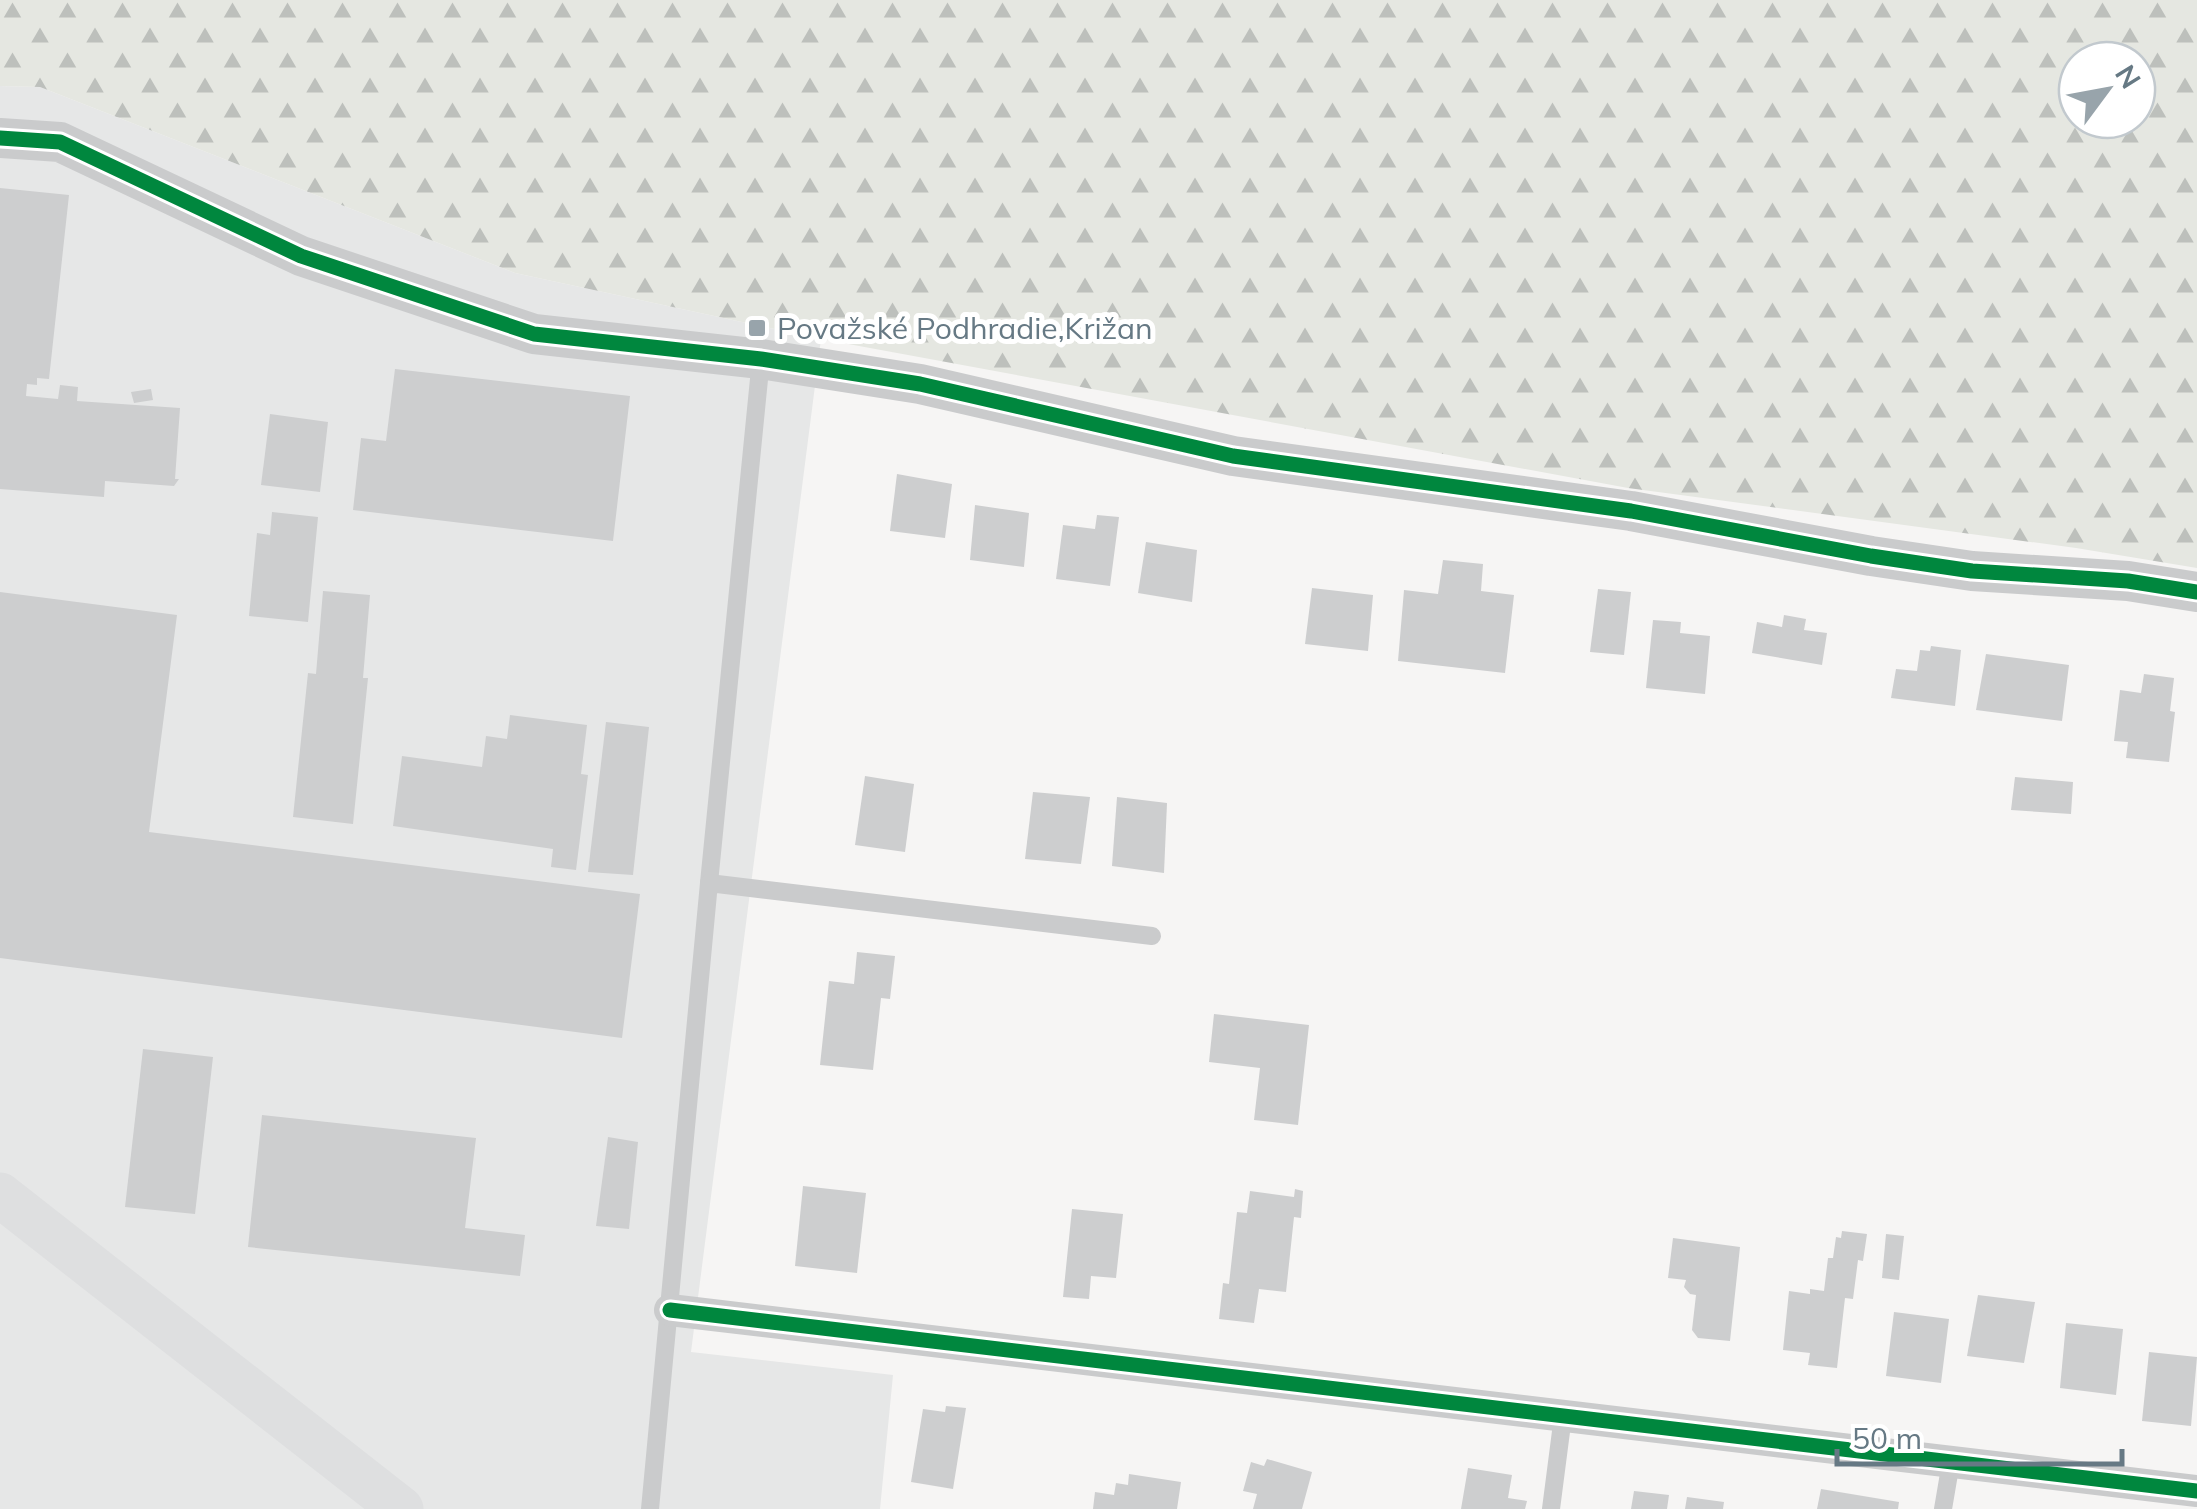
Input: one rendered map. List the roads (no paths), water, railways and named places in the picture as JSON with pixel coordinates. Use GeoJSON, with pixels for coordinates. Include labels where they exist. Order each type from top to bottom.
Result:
{"type":"FeatureCollection","features":[{"type":"Feature","properties":{"kind":"main road"},"geometry":{"type":"LineString","coordinates":[[0,1196],[402,1509]]}},
{"type":"Feature","properties":{"kind":"street"},"geometry":{"type":"LineString","coordinates":[[0,138],[60,142],[301,256],[534,334],[760,359],[970,394],[1233,456],[1631,511],[1972,572],[2128,582],[2197,592]]}},
{"type":"Feature","properties":{"kind":"street"},"geometry":{"type":"LineString","coordinates":[[670,1310],[2197,1491]]}},
{"type":"Feature","properties":{"kind":"lane"},"geometry":{"type":"LineString","coordinates":[[650,1509],[760,359]]}},
{"type":"Feature","properties":{"kind":"lane"},"geometry":{"type":"LineString","coordinates":[[709,883],[1152,936]]}},
{"type":"Feature","properties":{"kind":"lane"},"geometry":{"type":"LineString","coordinates":[[1551,1509],[1563,1416]]}},
{"type":"Feature","properties":{"kind":"lane"},"geometry":{"type":"LineString","coordinates":[[1943,1509],[1951,1462]]}},
{"type":"Feature","properties":{"kind":"place","name":"Považské Podhradie,Križan"},"geometry":{"type":"Point","coordinates":[757,328]}}]}
